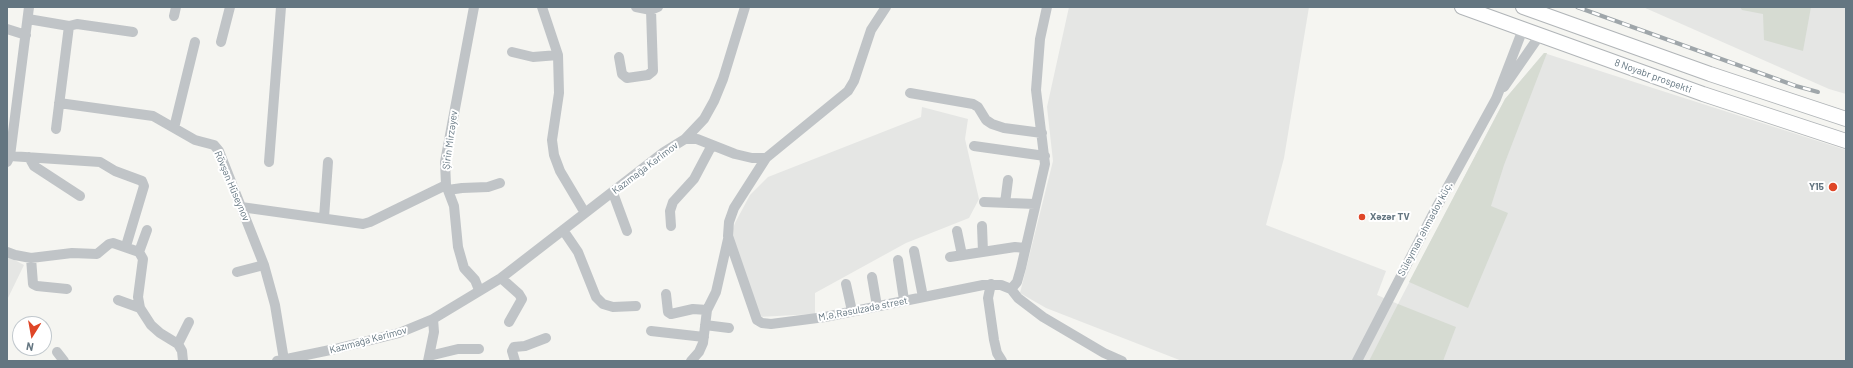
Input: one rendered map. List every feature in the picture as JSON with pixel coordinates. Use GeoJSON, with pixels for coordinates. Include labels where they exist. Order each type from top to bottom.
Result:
{"type":"FeatureCollection","features":[{"type":"Feature","properties":{"kind":"highway","name":"8 Noyabr prospekti"},"geometry":{"type":"LineString","coordinates":[[1462,7],[1702,94],[1846,142]]}},
{"type":"Feature","properties":{"kind":"highway"},"geometry":{"type":"LineString","coordinates":[[1523,29],[1527,8],[1710,74],[1846,119]]}},
{"type":"Feature","properties":{"kind":"highway"},"geometry":{"type":"LineString","coordinates":[[1540,35],[1549,16]]}},
{"type":"Feature","properties":{"kind":"street"},"geometry":{"type":"LineString","coordinates":[[29,7],[8,159],[29,157],[100,162],[114,171],[142,182],[144,186],[126,246]]}},
{"type":"Feature","properties":{"kind":"street"},"geometry":{"type":"LineString","coordinates":[[221,42],[230,7]]}},
{"type":"Feature","properties":{"kind":"street"},"geometry":{"type":"LineString","coordinates":[[269,162],[281,7]]}},
{"type":"Feature","properties":{"kind":"street","name":"Şirin Mirzəyev"},"geometry":{"type":"LineString","coordinates":[[474,7],[445,162],[447,188],[454,206],[458,247],[464,268],[475,280],[479,290]]}},
{"type":"Feature","properties":{"kind":"street"},"geometry":{"type":"LineString","coordinates":[[619,57],[622,74],[626,78],[648,75],[653,71],[654,8],[636,7]]}},
{"type":"Feature","properties":{"kind":"street"},"geometry":{"type":"LineString","coordinates":[[685,139],[704,119],[714,101],[723,79],[745,7]]}},
{"type":"Feature","properties":{"kind":"street"},"geometry":{"type":"LineString","coordinates":[[766,158],[848,91],[854,81],[871,30],[886,7]]}},
{"type":"Feature","properties":{"kind":"street"},"geometry":{"type":"LineString","coordinates":[[1047,7],[1040,39],[1036,79],[1045,164],[1016,282],[1011,289],[1018,298],[1043,317],[1104,357],[1122,361]]}},
{"type":"Feature","properties":{"kind":"street"},"geometry":{"type":"LineString","coordinates":[[543,8],[558,55],[559,94],[552,140],[554,156],[560,171],[585,213]]}},
{"type":"Feature","properties":{"kind":"street"},"geometry":{"type":"LineString","coordinates":[[28,19],[69,26],[77,24],[133,32]]}},
{"type":"Feature","properties":{"kind":"street"},"geometry":{"type":"LineString","coordinates":[[56,129],[69,26]]}},
{"type":"Feature","properties":{"kind":"street"},"geometry":{"type":"LineString","coordinates":[[7,29],[26,35]]}},
{"type":"Feature","properties":{"kind":"street"},"geometry":{"type":"LineString","coordinates":[[1496,99],[1523,29]]}},
{"type":"Feature","properties":{"kind":"street"},"geometry":{"type":"LineString","coordinates":[[1496,99],[1540,35]]}},
{"type":"Feature","properties":{"kind":"street"},"geometry":{"type":"LineString","coordinates":[[174,128],[195,42]]}},
{"type":"Feature","properties":{"kind":"street"},"geometry":{"type":"LineString","coordinates":[[512,52],[533,57],[558,55]]}},
{"type":"Feature","properties":{"kind":"street"},"geometry":{"type":"LineString","coordinates":[[910,93],[973,104],[978,107],[986,120],[992,124],[1004,128],[1042,133]]}},
{"type":"Feature","properties":{"kind":"street","name":"Süleyman Əhmədov küç."},"geometry":{"type":"LineString","coordinates":[[1357,361],[1435,210],[1496,99]]}},
{"type":"Feature","properties":{"kind":"street","name":"Rövşən Hüseynov"},"geometry":{"type":"LineString","coordinates":[[59,103],[153,116],[196,140],[214,146],[219,151],[264,265],[275,305],[281,360]]}},
{"type":"Feature","properties":{"kind":"street","name":"Kazımağa Kərimov"},"geometry":{"type":"LineString","coordinates":[[281,360],[399,333],[434,319],[479,290],[501,278],[670,148],[685,139],[697,138],[735,154],[752,158],[766,158]]}},
{"type":"Feature","properties":{"kind":"street"},"geometry":{"type":"LineString","coordinates":[[671,226],[670,211],[673,202],[694,179],[712,145]]}},
{"type":"Feature","properties":{"kind":"street"},"geometry":{"type":"LineString","coordinates":[[974,146],[1045,156]]}},
{"type":"Feature","properties":{"kind":"street"},"geometry":{"type":"LineString","coordinates":[[29,157],[34,166],[80,196]]}},
{"type":"Feature","properties":{"kind":"street","name":"M.Ə.Rəsulzadə street"},"geometry":{"type":"LineString","coordinates":[[766,158],[734,208],[729,222],[728,236],[757,320],[762,323],[771,324],[825,317],[904,300],[991,284],[1001,285],[1011,289]]}},
{"type":"Feature","properties":{"kind":"street"},"geometry":{"type":"LineString","coordinates":[[324,218],[328,162]]}},
{"type":"Feature","properties":{"kind":"street"},"geometry":{"type":"LineString","coordinates":[[1005,203],[1008,180]]}},
{"type":"Feature","properties":{"kind":"street"},"geometry":{"type":"LineString","coordinates":[[241,207],[363,224],[447,188],[488,187],[500,183]]}},
{"type":"Feature","properties":{"kind":"street"},"geometry":{"type":"LineString","coordinates":[[613,192],[627,231]]}},
{"type":"Feature","properties":{"kind":"street"},"geometry":{"type":"LineString","coordinates":[[984,202],[1035,204]]}},
{"type":"Feature","properties":{"kind":"street"},"geometry":{"type":"LineString","coordinates":[[982,226],[983,252]]}},
{"type":"Feature","properties":{"kind":"street"},"geometry":{"type":"LineString","coordinates":[[139,252],[147,230]]}},
{"type":"Feature","properties":{"kind":"street"},"geometry":{"type":"LineString","coordinates":[[563,230],[578,252],[596,297],[603,304],[613,307],[636,306]]}},
{"type":"Feature","properties":{"kind":"street"},"geometry":{"type":"LineString","coordinates":[[957,231],[962,255]]}},
{"type":"Feature","properties":{"kind":"street"},"geometry":{"type":"LineString","coordinates":[[690,361],[699,352],[704,338],[707,310],[716,292],[728,236]]}},
{"type":"Feature","properties":{"kind":"street"},"geometry":{"type":"LineString","coordinates":[[11,254],[31,258],[72,253],[99,254],[106,246],[113,243],[126,246],[139,252],[143,260],[138,297],[140,308],[151,325],[160,333],[178,344],[182,351],[183,361]]}},
{"type":"Feature","properties":{"kind":"street"},"geometry":{"type":"LineString","coordinates":[[950,257],[1015,247],[1025,248]]}},
{"type":"Feature","properties":{"kind":"street"},"geometry":{"type":"LineString","coordinates":[[914,251],[923,297]]}},
{"type":"Feature","properties":{"kind":"street"},"geometry":{"type":"LineString","coordinates":[[31,258],[34,284],[37,286],[67,288]]}},
{"type":"Feature","properties":{"kind":"street"},"geometry":{"type":"LineString","coordinates":[[898,260],[904,300]]}},
{"type":"Feature","properties":{"kind":"street"},"geometry":{"type":"LineString","coordinates":[[237,272],[264,265]]}},
{"type":"Feature","properties":{"kind":"street"},"geometry":{"type":"LineString","coordinates":[[872,277],[877,306]]}},
{"type":"Feature","properties":{"kind":"street"},"geometry":{"type":"LineString","coordinates":[[501,278],[520,294],[522,299],[508,322]]}},
{"type":"Feature","properties":{"kind":"street"},"geometry":{"type":"LineString","coordinates":[[846,284],[852,311]]}},
{"type":"Feature","properties":{"kind":"street"},"geometry":{"type":"LineString","coordinates":[[991,284],[988,298],[994,340],[997,353],[1002,361]]}},
{"type":"Feature","properties":{"kind":"street"},"geometry":{"type":"LineString","coordinates":[[666,294],[668,312],[670,314],[693,309],[707,310]]}},
{"type":"Feature","properties":{"kind":"street"},"geometry":{"type":"LineString","coordinates":[[118,300],[140,308]]}},
{"type":"Feature","properties":{"kind":"street"},"geometry":{"type":"LineString","coordinates":[[428,359],[434,332],[434,319]]}},
{"type":"Feature","properties":{"kind":"street"},"geometry":{"type":"LineString","coordinates":[[178,344],[188,322]]}},
{"type":"Feature","properties":{"kind":"street"},"geometry":{"type":"LineString","coordinates":[[705,325],[729,328]]}},
{"type":"Feature","properties":{"kind":"street"},"geometry":{"type":"LineString","coordinates":[[651,331],[704,338]]}},
{"type":"Feature","properties":{"kind":"street"},"geometry":{"type":"LineString","coordinates":[[515,361],[512,351],[514,347],[525,346],[546,338]]}},
{"type":"Feature","properties":{"kind":"street"},"geometry":{"type":"LineString","coordinates":[[428,359],[458,349],[479,349]]}},
{"type":"Feature","properties":{"kind":"street"},"geometry":{"type":"LineString","coordinates":[[57,352],[64,361]]}},
{"type":"Feature","properties":{"kind":"shaded area"},"geometry":{"type":"Polygon","coordinates":[[[1069,7],[1309,7],[1284,158],[1266,225],[1386,271],[1377,295],[1398,304],[1505,99],[1544,53],[1846,150],[1846,361],[1182,361],[1046,308],[1020,293],[1053,161],[1047,107],[1069,7]]]}},
{"type":"Feature","properties":{"kind":"shaded area"},"geometry":{"type":"Polygon","coordinates":[[[1643,7],[1846,7],[1846,94],[1829,89],[1643,7]]]}},
{"type":"Feature","properties":{"kind":"shaded area"},"geometry":{"type":"Polygon","coordinates":[[[1740,7],[1811,7],[1803,51],[1764,40],[1763,14],[1742,10],[1740,7]]]}},
{"type":"Feature","properties":{"kind":"shaded area"},"geometry":{"type":"Polygon","coordinates":[[[1544,53],[1547,53],[1504,165],[1491,206],[1508,213],[1468,308],[1409,282],[1505,99],[1544,53]]]}},
{"type":"Feature","properties":{"kind":"shaded area"},"geometry":{"type":"Polygon","coordinates":[[[922,107],[968,119],[965,139],[979,199],[969,218],[906,243],[815,293],[815,314],[758,317],[731,234],[735,223],[750,195],[768,177],[921,117],[922,107]]]}},
{"type":"Feature","properties":{"kind":"shaded area"},"geometry":{"type":"Polygon","coordinates":[[[7,256],[24,265],[7,300],[7,256]]]}},
{"type":"Feature","properties":{"kind":"shaded area"},"geometry":{"type":"Polygon","coordinates":[[[1398,304],[1456,327],[1443,361],[1369,361],[1398,304]]]}},
{"type":"Feature","properties":{"kind":"railway"},"geometry":{"type":"LineString","coordinates":[[1577,7],[1796,86],[1818,92]]}},
{"type":"Feature","properties":{"kind":"place","name":"Y15"},"geometry":{"type":"Point","coordinates":[1833,187]}},
{"type":"Feature","properties":{"kind":"place","name":"Xəzər TV"},"geometry":{"type":"Point","coordinates":[1362,217]}}]}
